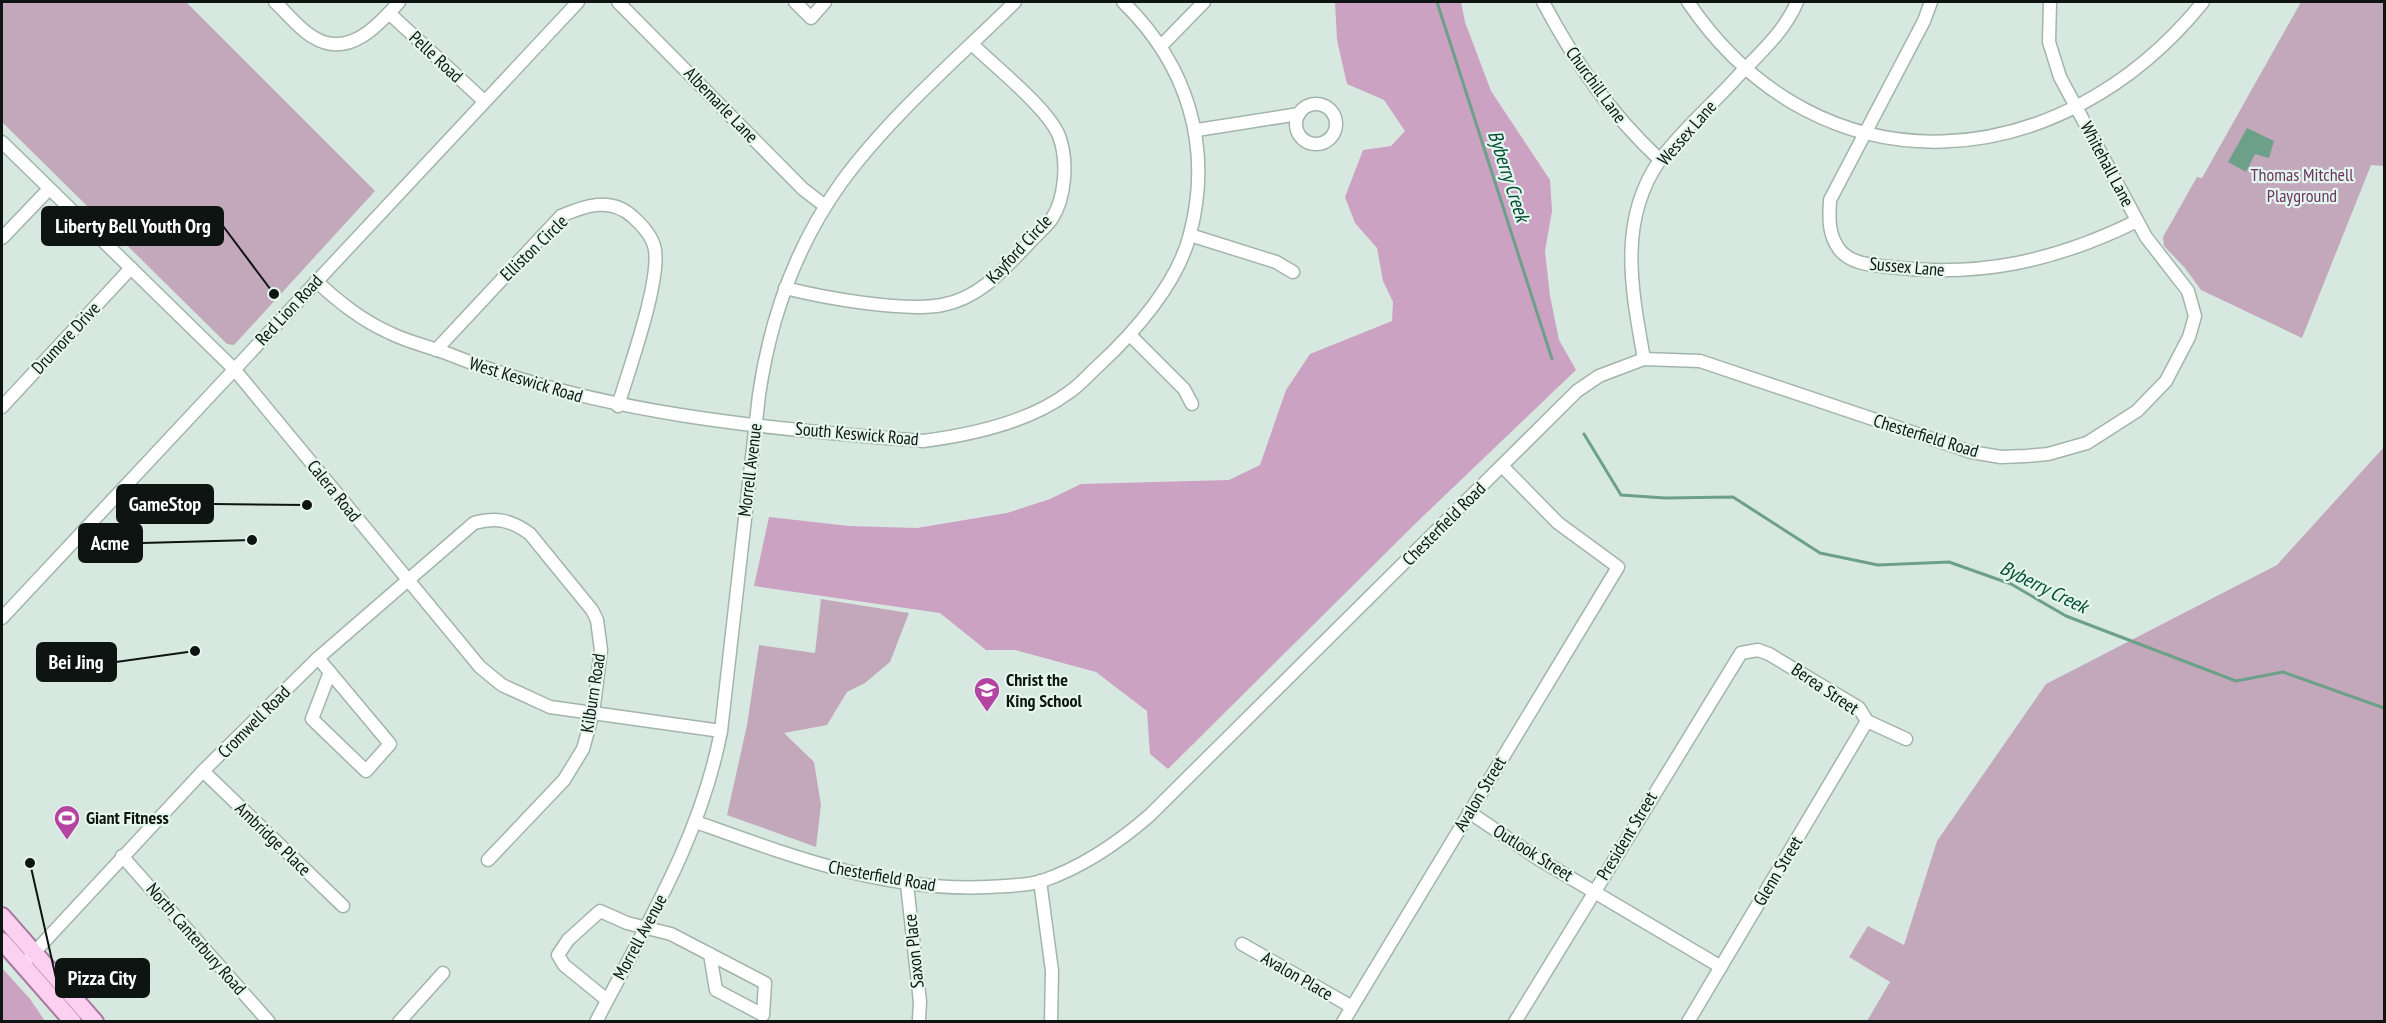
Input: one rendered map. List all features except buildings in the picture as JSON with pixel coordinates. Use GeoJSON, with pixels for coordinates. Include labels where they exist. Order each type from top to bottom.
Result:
{"type":"FeatureCollection","features":[{"type":"Feature","properties":{"kind":"main road"},"geometry":{"type":"LineString","coordinates":[[2,916],[73,1022]]}},
{"type":"Feature","properties":{"kind":"main road"},"geometry":{"type":"LineString","coordinates":[[2,941],[28,958],[95,1022]]}},
{"type":"Feature","properties":{"kind":"street"},"geometry":{"type":"LineString","coordinates":[[275,2],[312,37],[329,43],[349,43],[369,33],[399,2]]}},
{"type":"Feature","properties":{"kind":"street","name":"Red Lion Road"},"geometry":{"type":"LineString","coordinates":[[2,618],[578,2]]}},
{"type":"Feature","properties":{"kind":"street","name":"Albemarle Lane"},"geometry":{"type":"LineString","coordinates":[[618,2],[803,189],[825,206]]}},
{"type":"Feature","properties":{"kind":"street"},"geometry":{"type":"LineString","coordinates":[[795,2],[811,18],[825,2]]}},
{"type":"Feature","properties":{"kind":"street","name":"Morrell Avenue"},"geometry":{"type":"LineString","coordinates":[[596,1022],[646,927],[696,822],[711,776],[721,730],[764,362],[785,288],[801,251],[825,206],[880,136],[1015,2]]}},
{"type":"Feature","properties":{"kind":"street","name":"South Keswick Road"},"geometry":{"type":"LineString","coordinates":[[755,424],[923,441],[960,436],[1002,425],[1067,394],[1131,336],[1166,287],[1190,235],[1197,169],[1197,130],[1181,85],[1161,46],[1123,2]]}},
{"type":"Feature","properties":{"kind":"street"},"geometry":{"type":"LineString","coordinates":[[1161,46],[1204,2]]}},
{"type":"Feature","properties":{"kind":"street","name":"Churchill Lane"},"geometry":{"type":"LineString","coordinates":[[1543,2],[1562,37],[1601,98],[1625,126],[1660,160]]}},
{"type":"Feature","properties":{"kind":"street"},"geometry":{"type":"LineString","coordinates":[[1688,2],[1723,46],[1765,84],[1815,114],[1866,133],[1916,142],[1989,138],[2033,126],[2077,108],[2151,57],[2184,26],[2203,2]]}},
{"type":"Feature","properties":{"kind":"street","name":"Wessex Lane"},"geometry":{"type":"LineString","coordinates":[[1644,359],[1631,286],[1631,240],[1645,189],[1660,160],[1781,30],[1797,2]]}},
{"type":"Feature","properties":{"kind":"street","name":"Sussex Lane"},"geometry":{"type":"LineString","coordinates":[[1930,2],[1924,21],[1830,200],[1829,228],[1839,250],[1859,263],[1928,272],[2006,266],[2060,254],[2137,221]]}},
{"type":"Feature","properties":{"kind":"street","name":"Whitehall Lane"},"geometry":{"type":"LineString","coordinates":[[2050,2],[2049,42],[2060,77],[2137,221],[2157,253],[2188,291],[2194,316]]}},
{"type":"Feature","properties":{"kind":"street","name":"Pelle Road"},"geometry":{"type":"LineString","coordinates":[[389,13],[484,101]]}},
{"type":"Feature","properties":{"kind":"street","name":"Kayford Circle"},"geometry":{"type":"LineString","coordinates":[[785,288],[816,296],[912,306],[945,304],[970,295],[993,280],[1051,219],[1062,192],[1063,163],[1059,136],[1048,117],[972,44]]}},
{"type":"Feature","properties":{"kind":"street"},"geometry":{"type":"LineString","coordinates":[[1197,130],[1299,114]]}},
{"type":"Feature","properties":{"kind":"street","name":"Calera Road"},"geometry":{"type":"LineString","coordinates":[[2,142],[234,369],[407,581],[480,667],[502,685],[550,707],[721,730]]}},
{"type":"Feature","properties":{"kind":"street"},"geometry":{"type":"LineString","coordinates":[[2,238],[49,189]]}},
{"type":"Feature","properties":{"kind":"street","name":"Elliston Circle"},"geometry":{"type":"LineString","coordinates":[[436,350],[561,216],[588,205],[611,204],[629,213],[645,228],[655,249],[655,275],[618,406]]}},
{"type":"Feature","properties":{"kind":"street"},"geometry":{"type":"LineString","coordinates":[[1190,235],[1276,262],[1293,272]]}},
{"type":"Feature","properties":{"kind":"street","name":"Drumore Drive"},"geometry":{"type":"LineString","coordinates":[[2,407],[131,268]]}},
{"type":"Feature","properties":{"kind":"street","name":"West Keswick Road"},"geometry":{"type":"LineString","coordinates":[[316,281],[364,320],[392,334],[520,380],[618,406],[755,424]]}},
{"type":"Feature","properties":{"kind":"street","name":"Chesterfield Road"},"geometry":{"type":"LineString","coordinates":[[696,822],[784,854],[841,871],[907,884],[963,888],[1040,882],[1119,843],[1150,815],[1577,391],[1599,376],[1644,359],[1701,361],[1952,447],[2001,457],[2048,454],[2087,443],[2137,411],[2166,381],[2189,337],[2194,316]]}},
{"type":"Feature","properties":{"kind":"street"},"geometry":{"type":"LineString","coordinates":[[1131,336],[1184,389],[1192,404]]}},
{"type":"Feature","properties":{"kind":"street","name":"Avalon Street"},"geometry":{"type":"LineString","coordinates":[[1343,1022],[1618,567],[1558,523],[1502,466]]}},
{"type":"Feature","properties":{"kind":"street","name":"Cromwell Road"},"geometry":{"type":"LineString","coordinates":[[28,958],[203,771],[318,658],[474,524],[497,519],[512,523]]}},
{"type":"Feature","properties":{"kind":"street","name":"Kilburn Road"},"geometry":{"type":"LineString","coordinates":[[488,860],[576,763],[593,713],[601,650],[597,620],[530,534],[512,523]]}},
{"type":"Feature","properties":{"kind":"street","name":"Berea Street"},"geometry":{"type":"LineString","coordinates":[[1741,653],[1758,650],[1769,654],[1859,708],[1867,721],[1906,739]]}},
{"type":"Feature","properties":{"kind":"street","name":"President Street"},"geometry":{"type":"LineString","coordinates":[[1515,1022],[1593,891],[1741,653]]}},
{"type":"Feature","properties":{"kind":"street"},"geometry":{"type":"LineString","coordinates":[[318,658],[330,672],[390,744],[366,771],[312,719],[330,672]]}},
{"type":"Feature","properties":{"kind":"street","name":"Glenn Street"},"geometry":{"type":"LineString","coordinates":[[1688,1022],[1867,721]]}},
{"type":"Feature","properties":{"kind":"street","name":"Ambridge Place"},"geometry":{"type":"LineString","coordinates":[[203,771],[343,906]]}},
{"type":"Feature","properties":{"kind":"street","name":"Outlook Street"},"geometry":{"type":"LineString","coordinates":[[1469,812],[1520,848],[1721,967]]}},
{"type":"Feature","properties":{"kind":"street","name":"North Canterbury Road"},"geometry":{"type":"LineString","coordinates":[[122,856],[269,1022]]}},
{"type":"Feature","properties":{"kind":"street"},"geometry":{"type":"LineString","coordinates":[[1040,882],[1052,971],[1051,1022]]}},
{"type":"Feature","properties":{"kind":"street","name":"Saxon Place"},"geometry":{"type":"LineString","coordinates":[[907,884],[920,1002],[919,1018]]}},
{"type":"Feature","properties":{"kind":"street","name":"Morrell Avenue"},"geometry":{"type":"LineString","coordinates":[[607,1000],[564,965],[558,955],[568,940],[600,911],[627,923],[646,927]]}},
{"type":"Feature","properties":{"kind":"street"},"geometry":{"type":"LineString","coordinates":[[646,927],[671,934],[710,954],[765,983],[763,1014],[716,990],[710,954]]}},
{"type":"Feature","properties":{"kind":"street","name":"Avalon Place"},"geometry":{"type":"LineString","coordinates":[[1242,944],[1352,1007]]}},
{"type":"Feature","properties":{"kind":"street"},"geometry":{"type":"LineString","coordinates":[[399,1022],[443,973]]}},
{"type":"Feature","properties":{"kind":"green space"},"geometry":{"type":"Polygon","coordinates":[[[2,2],[186,2],[375,191],[234,345],[227,344],[2,122],[2,2]]]}},
{"type":"Feature","properties":{"kind":"green space","name":"Thomas Mitchell Playground"},"geometry":{"type":"Polygon","coordinates":[[[2301,2],[2384,2],[2384,166],[2371,165],[2302,338],[2201,290],[2185,268],[2164,246],[2163,237],[2197,177],[2202,178],[2301,2]]]}},
{"type":"Feature","properties":{"kind":"green space"},"geometry":{"type":"Polygon","coordinates":[[[2384,447],[2384,1021],[1867,1021],[1890,982],[1849,957],[1868,926],[1904,945],[1937,841],[2046,684],[2277,565],[2384,447]]]}},
{"type":"Feature","properties":{"kind":"green space"},"geometry":{"type":"Polygon","coordinates":[[[821,599],[909,613],[890,662],[865,683],[847,692],[827,725],[784,733],[814,762],[821,805],[816,847],[727,815],[747,725],[759,645],[815,653],[821,599]]]}},
{"type":"Feature","properties":{"kind":"shaded area"},"geometry":{"type":"Polygon","coordinates":[[[1335,2],[1461,2],[1465,22],[1491,91],[1550,180],[1552,211],[1545,251],[1550,296],[1559,340],[1576,370],[1416,523],[1168,769],[1150,754],[1147,711],[1096,672],[1015,650],[986,650],[940,613],[754,586],[769,517],[849,526],[917,528],[1007,513],[1050,499],[1081,484],[1229,480],[1260,465],[1286,390],[1310,354],[1392,321],[1393,302],[1383,281],[1377,248],[1355,223],[1345,197],[1363,150],[1391,146],[1405,131],[1384,100],[1347,84],[1337,40],[1335,2]]]}},
{"type":"Feature","properties":{"kind":"shaded area"},"geometry":{"type":"Polygon","coordinates":[[[2247,128],[2274,141],[2269,158],[2255,154],[2246,172],[2228,162],[2247,128]]]}},
{"type":"Feature","properties":{"kind":"shaded area"},"geometry":{"type":"Polygon","coordinates":[[[2,968],[30,999],[45,1021],[2,1021],[2,968]]]}},
{"type":"Feature","properties":{"kind":"waterway","name":"Byberry Creek"},"geometry":{"type":"LineString","coordinates":[[1437,2],[1552,359]]}},
{"type":"Feature","properties":{"kind":"waterway","name":"Byberry Creek"},"geometry":{"type":"LineString","coordinates":[[1584,434],[1621,495],[1665,498],[1733,497],[1820,553],[1878,565],[1949,562],[2011,584],[2066,616],[2236,681],[2283,672],[2384,708]]}},
{"type":"Feature","properties":{"kind":"place","name":"Liberty Bell Youth Org"},"geometry":{"type":"Point","coordinates":[274,294]}},
{"type":"Feature","properties":{"kind":"place","name":"GameStop"},"geometry":{"type":"Point","coordinates":[307,505]}},
{"type":"Feature","properties":{"kind":"place","name":"Acme"},"geometry":{"type":"Point","coordinates":[252,540]}},
{"type":"Feature","properties":{"kind":"place","name":"Bei Jing"},"geometry":{"type":"Point","coordinates":[195,651]}},
{"type":"Feature","properties":{"kind":"place","name":"Christ the King School"},"geometry":{"type":"Point","coordinates":[987,713]}},
{"type":"Feature","properties":{"kind":"place","name":"Giant Fitness"},"geometry":{"type":"Point","coordinates":[67,841]}},
{"type":"Feature","properties":{"kind":"place","name":"Pizza City"},"geometry":{"type":"Point","coordinates":[30,863]}}]}
